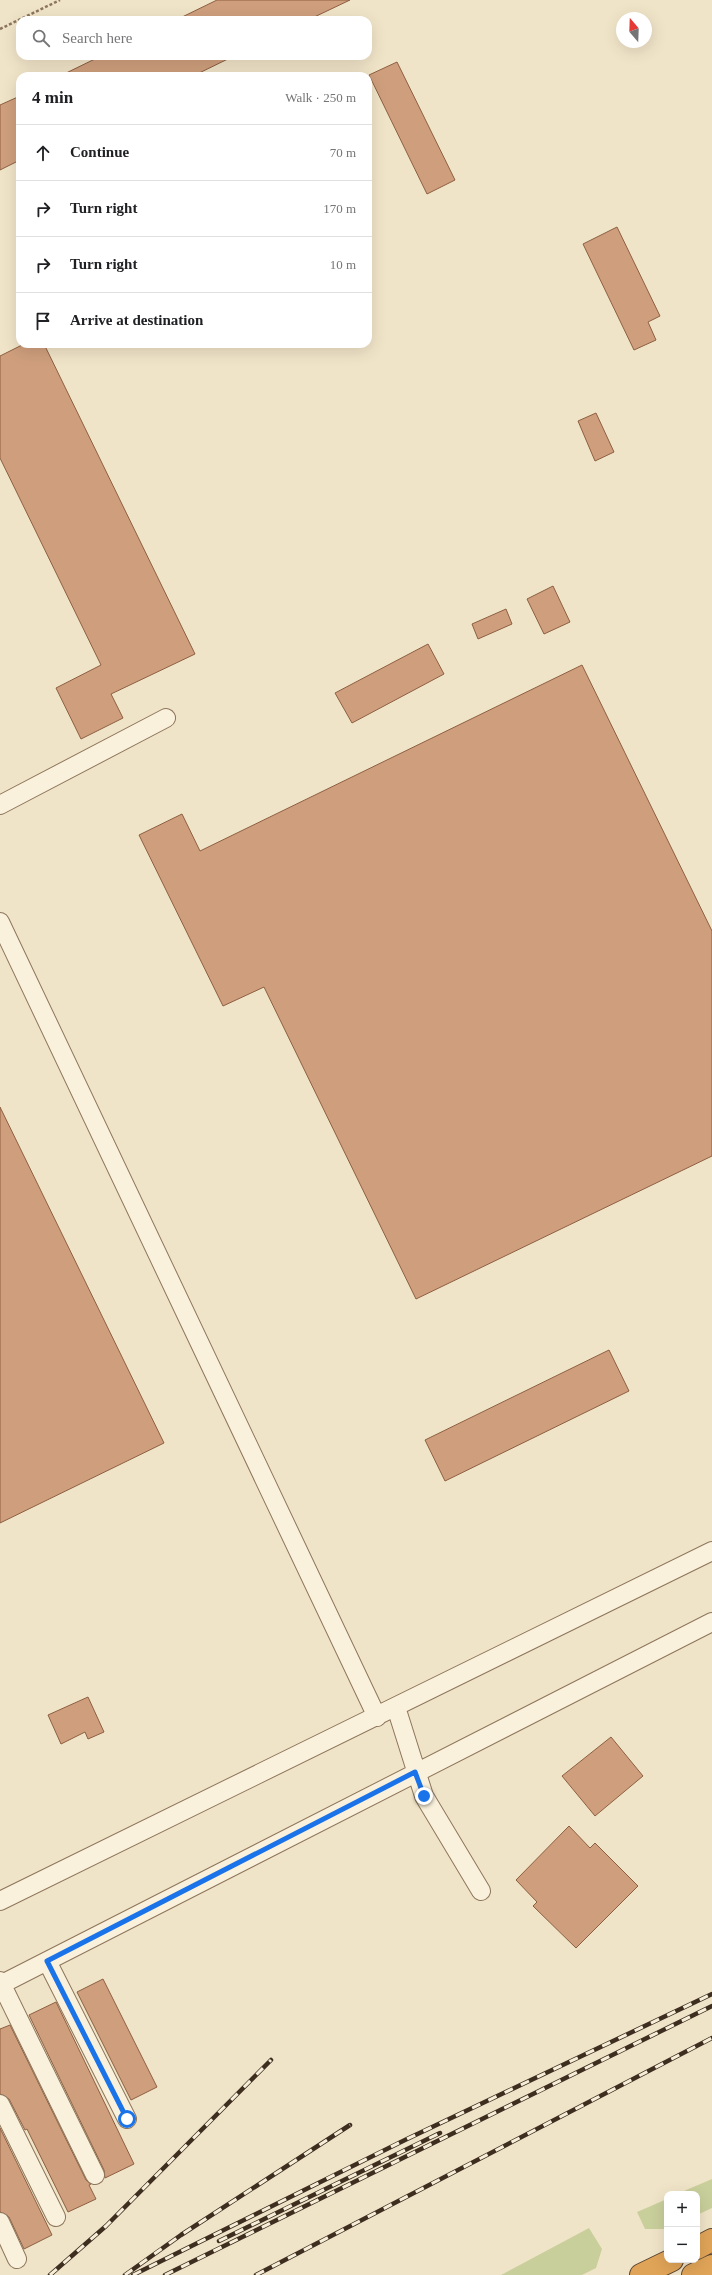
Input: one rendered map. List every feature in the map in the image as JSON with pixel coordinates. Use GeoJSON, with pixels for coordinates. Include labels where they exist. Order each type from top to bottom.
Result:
{"type":"FeatureCollection","features":[{"type":"Feature","properties":{"kind":"highway"},"geometry":{"type":"LineString","coordinates":[[700,2246],[712,2240]]}},
{"type":"Feature","properties":{"kind":"highway"},"geometry":{"type":"LineString","coordinates":[[641,2275],[666,2263]]}},
{"type":"Feature","properties":{"kind":"highway"},"geometry":{"type":"LineString","coordinates":[[693,2275],[712,2266]]}},
{"type":"Feature","properties":{"kind":"street"},"geometry":{"type":"LineString","coordinates":[[0,805],[166,718]]}},
{"type":"Feature","properties":{"kind":"street"},"geometry":{"type":"LineString","coordinates":[[0,922],[377,1717]]}},
{"type":"Feature","properties":{"kind":"street"},"geometry":{"type":"LineString","coordinates":[[0,1901],[712,1551]]}},
{"type":"Feature","properties":{"kind":"street"},"geometry":{"type":"LineString","coordinates":[[95,2175],[1,1983],[47,1961],[415,1772],[712,1622]]}},
{"type":"Feature","properties":{"kind":"street"},"geometry":{"type":"LineString","coordinates":[[396,1707],[415,1772],[424,1796],[481,1891]]}},
{"type":"Feature","properties":{"kind":"street"},"geometry":{"type":"LineString","coordinates":[[47,1961],[127,2119]]}},
{"type":"Feature","properties":{"kind":"street"},"geometry":{"type":"LineString","coordinates":[[0,2104],[56,2217]]}},
{"type":"Feature","properties":{"kind":"street"},"geometry":{"type":"LineString","coordinates":[[0,2222],[17,2258]]}},
{"type":"Feature","properties":{"kind":"path"},"geometry":{"type":"LineString","coordinates":[[27,16],[60,0]]}},
{"type":"Feature","properties":{"kind":"path"},"geometry":{"type":"LineString","coordinates":[[0,29],[16,21]]}},
{"type":"Feature","properties":{"kind":"green space"},"geometry":{"type":"Polygon","coordinates":[[[712,2179],[712,2208],[700,2214],[700,2191],[684,2191],[712,2179]]]}},
{"type":"Feature","properties":{"kind":"green space"},"geometry":{"type":"Polygon","coordinates":[[[664,2200],[664,2229],[645,2229],[637,2212],[664,2200]]]}},
{"type":"Feature","properties":{"kind":"green space"},"geometry":{"type":"Polygon","coordinates":[[[589,2228],[602,2249],[596,2268],[582,2275],[501,2275],[589,2228]]]}},
{"type":"Feature","properties":{"kind":"building"},"geometry":{"type":"Polygon","coordinates":[[[217,0],[350,0],[316,16],[184,16],[217,0]]]}},
{"type":"Feature","properties":{"kind":"building"},"geometry":{"type":"Polygon","coordinates":[[[93,60],[226,60],[201,72],[68,72],[93,60]]]}},
{"type":"Feature","properties":{"kind":"building"},"geometry":{"type":"Polygon","coordinates":[[[397,62],[455,180],[427,194],[372,81],[372,74],[397,62]]]}},
{"type":"Feature","properties":{"kind":"building"},"geometry":{"type":"Polygon","coordinates":[[[16,98],[16,162],[0,170],[0,105],[16,98]]]}},
{"type":"Feature","properties":{"kind":"building"},"geometry":{"type":"Polygon","coordinates":[[[617,227],[660,316],[648,322],[656,340],[634,350],[583,244],[617,227]]]}},
{"type":"Feature","properties":{"kind":"building"},"geometry":{"type":"Polygon","coordinates":[[[16,348],[46,348],[195,654],[111,694],[123,718],[81,739],[56,688],[101,665],[0,458],[0,356],[16,348]]]}},
{"type":"Feature","properties":{"kind":"building"},"geometry":{"type":"Polygon","coordinates":[[[596,413],[614,452],[595,461],[578,421],[596,413]]]}},
{"type":"Feature","properties":{"kind":"building"},"geometry":{"type":"Polygon","coordinates":[[[553,586],[570,622],[544,634],[527,599],[553,586]]]}},
{"type":"Feature","properties":{"kind":"building"},"geometry":{"type":"Polygon","coordinates":[[[506,609],[512,624],[478,639],[472,624],[506,609]]]}},
{"type":"Feature","properties":{"kind":"building"},"geometry":{"type":"Polygon","coordinates":[[[428,644],[444,674],[352,723],[335,693],[428,644]]]}},
{"type":"Feature","properties":{"kind":"building"},"geometry":{"type":"Polygon","coordinates":[[[582,665],[712,931],[712,1156],[416,1299],[264,987],[223,1006],[139,835],[182,814],[200,851],[582,665]]]}},
{"type":"Feature","properties":{"kind":"building"},"geometry":{"type":"Polygon","coordinates":[[[0,1107],[164,1443],[0,1523],[0,1107]]]}},
{"type":"Feature","properties":{"kind":"building"},"geometry":{"type":"Polygon","coordinates":[[[609,1350],[629,1391],[445,1481],[425,1440],[609,1350]]]}},
{"type":"Feature","properties":{"kind":"building"},"geometry":{"type":"Polygon","coordinates":[[[88,1697],[104,1732],[88,1739],[85,1732],[61,1744],[48,1715],[88,1697]]]}},
{"type":"Feature","properties":{"kind":"building"},"geometry":{"type":"Polygon","coordinates":[[[611,1737],[643,1776],[595,1816],[562,1776],[611,1737]]]}},
{"type":"Feature","properties":{"kind":"building"},"geometry":{"type":"Polygon","coordinates":[[[569,1826],[590,1848],[595,1843],[638,1886],[576,1948],[533,1906],[537,1902],[516,1880],[569,1826]]]}},
{"type":"Feature","properties":{"kind":"building"},"geometry":{"type":"Polygon","coordinates":[[[103,1979],[157,2087],[131,2100],[77,1992],[103,1979]]]}},
{"type":"Feature","properties":{"kind":"building"},"geometry":{"type":"Polygon","coordinates":[[[56,2002],[134,2164],[105,2178],[104,2170],[29,2015],[56,2002]]]}},
{"type":"Feature","properties":{"kind":"building"},"geometry":{"type":"Polygon","coordinates":[[[10,2025],[86,2180],[91,2184],[89,2185],[96,2199],[68,2212],[27,2129],[25,2130],[9,2099],[0,2094],[0,2029],[10,2025]]]}},
{"type":"Feature","properties":{"kind":"building"},"geometry":{"type":"Polygon","coordinates":[[[0,2128],[52,2235],[24,2249],[9,2217],[0,2212],[0,2128]]]}},
{"type":"Feature","properties":{"kind":"railway"},"geometry":{"type":"LineString","coordinates":[[133,2275],[407,2139],[712,1994]]}},
{"type":"Feature","properties":{"kind":"railway"},"geometry":{"type":"LineString","coordinates":[[165,2275],[712,2006]]}},
{"type":"Feature","properties":{"kind":"railway"},"geometry":{"type":"LineString","coordinates":[[256,2275],[712,2038]]}},
{"type":"Feature","properties":{"kind":"railway"},"geometry":{"type":"LineString","coordinates":[[50,2275],[106,2226],[271,2060]]}},
{"type":"Feature","properties":{"kind":"railway"},"geometry":{"type":"LineString","coordinates":[[125,2275],[181,2235],[350,2125]]}},
{"type":"Feature","properties":{"kind":"railway"},"geometry":{"type":"LineString","coordinates":[[219,2241],[440,2133]]}},
{"type":"Feature","properties":{"kind":"route"},"geometry":{"type":"LineString","coordinates":[[127,2119],[47,1961],[415,1772],[424,1796]]}}]}
